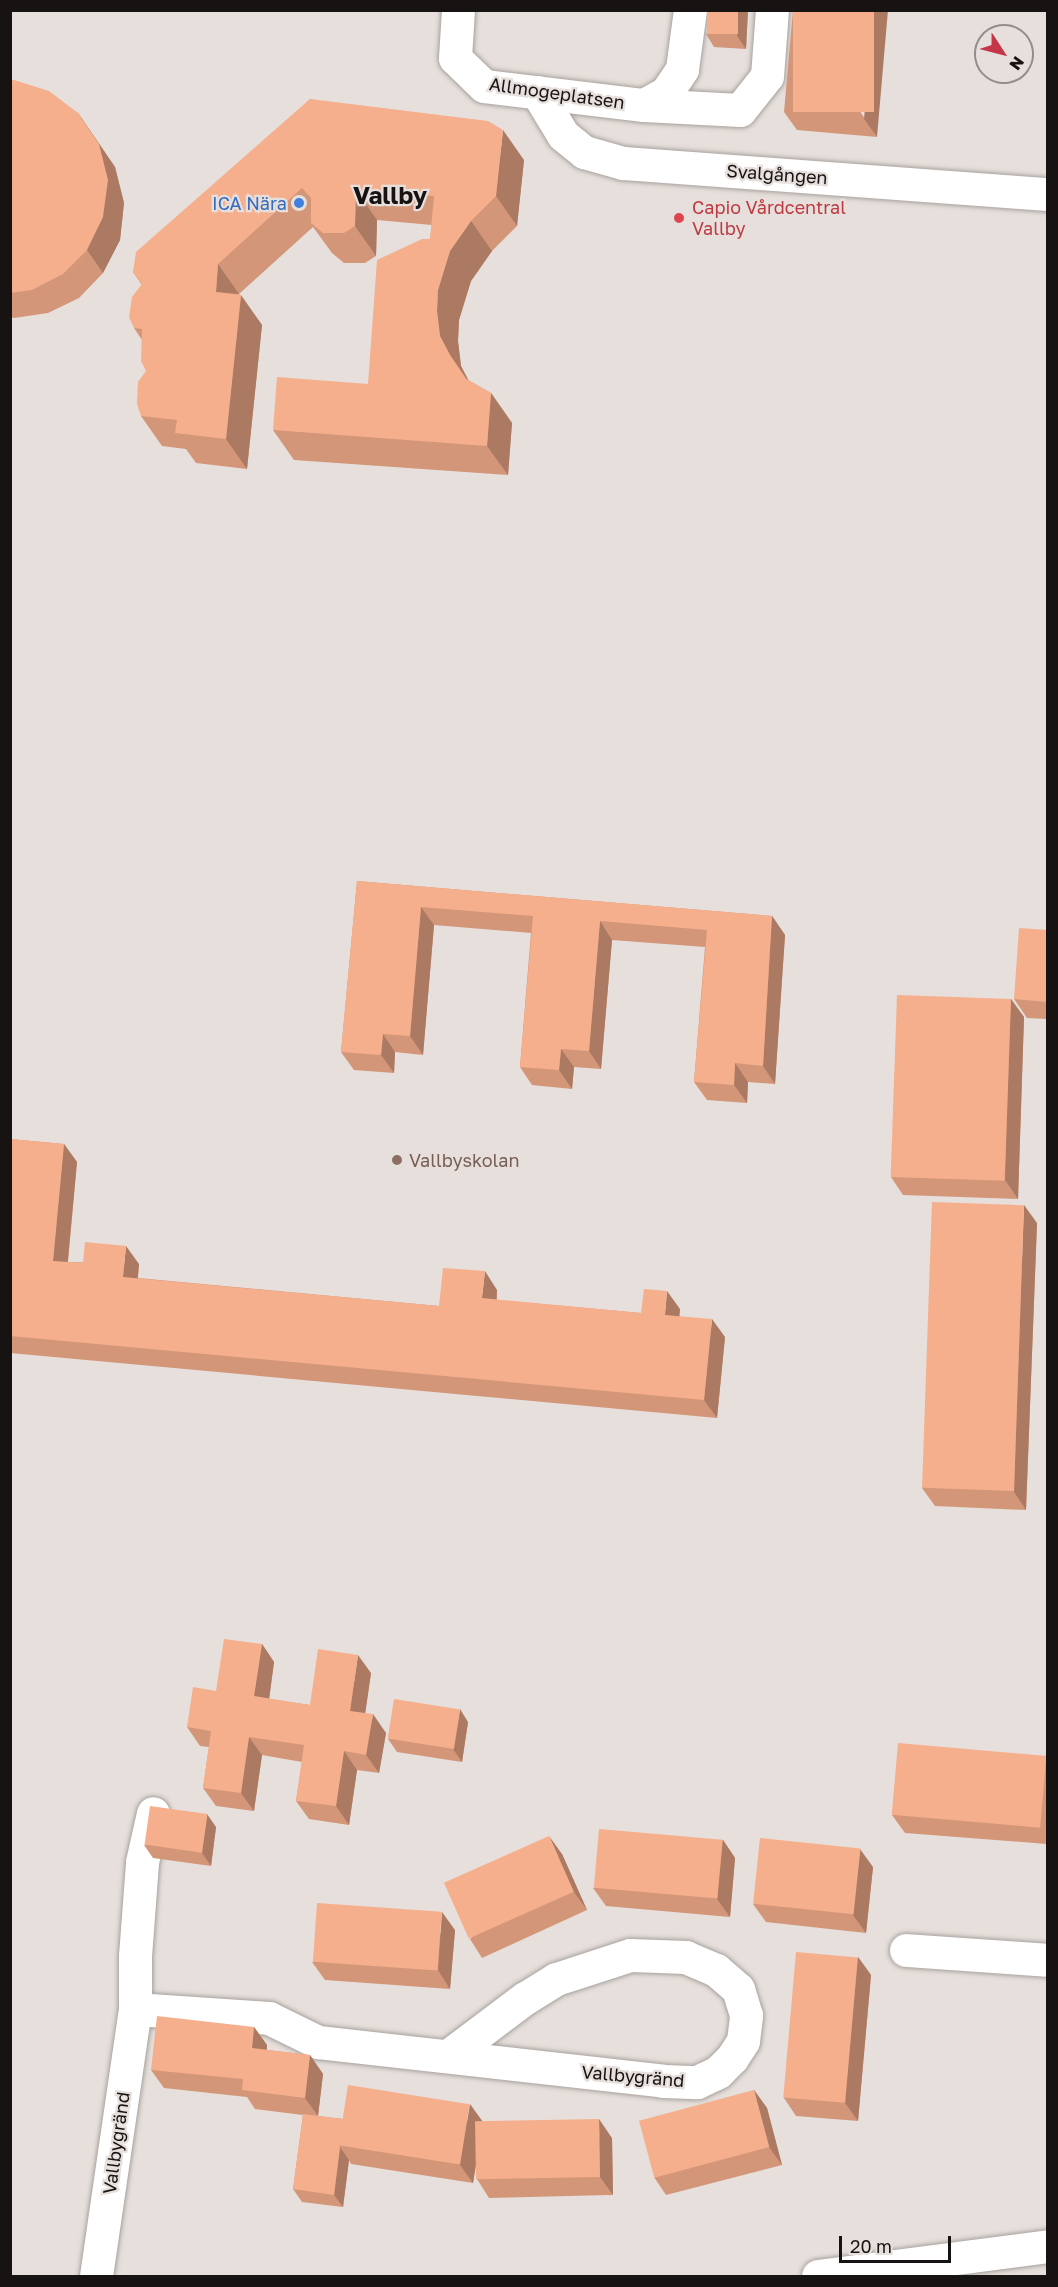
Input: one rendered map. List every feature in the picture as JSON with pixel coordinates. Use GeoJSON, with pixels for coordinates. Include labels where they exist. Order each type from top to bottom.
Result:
{"type":"FeatureCollection","features":[{"type":"Feature","properties":{"kind":"street","name":"Allmogeplatsen"},"geometry":{"type":"LineString","coordinates":[[458,10],[455,58],[484,86],[644,105],[740,110],[766,76],[772,10]]}},
{"type":"Feature","properties":{"kind":"street","name":"Allmogeplatsen"},"geometry":{"type":"LineString","coordinates":[[644,105],[666,93],[682,69],[690,10]]}},
{"type":"Feature","properties":{"kind":"street","name":"Svalgången"},"geometry":{"type":"LineString","coordinates":[[537,92],[563,135],[584,152],[623,163],[1047,194]]}},
{"type":"Feature","properties":{"kind":"street","name":"Vallbygränd"},"geometry":{"type":"LineString","coordinates":[[96,2277],[135,2009],[135,1956],[142,1862],[153,1813]]}},
{"type":"Feature","properties":{"kind":"street"},"geometry":{"type":"LineString","coordinates":[[906,1950],[1047,1960]]}},
{"type":"Feature","properties":{"kind":"street","name":"Vallbygränd"},"geometry":{"type":"LineString","coordinates":[[135,2009],[269,2018],[318,2042],[663,2081],[698,2082],[718,2072],[732,2058],[742,2041],[746,2015],[738,1989],[716,1970],[686,1957],[630,1955],[556,1979],[525,1998],[448,2056]]}},
{"type":"Feature","properties":{"kind":"street"},"geometry":{"type":"LineString","coordinates":[[818,2277],[1047,2246]]}},
{"type":"Feature","properties":{"kind":"building"},"geometry":{"type":"Polygon","coordinates":[[[707,10],[738,10],[738,34],[707,34],[707,10]]]}},
{"type":"Feature","properties":{"kind":"building"},"geometry":{"type":"Polygon","coordinates":[[[793,10],[874,10],[874,112],[793,112],[793,10]]]}},
{"type":"Feature","properties":{"kind":"building"},"geometry":{"type":"Polygon","coordinates":[[[10,80],[49,91],[78,113],[99,144],[108,180],[103,217],[87,250],[63,274],[32,290],[10,293],[10,80]]]}},
{"type":"Feature","properties":{"kind":"building"},"geometry":{"type":"Polygon","coordinates":[[[310,99],[488,121],[503,130],[496,196],[471,221],[450,251],[438,290],[437,311],[440,336],[466,379],[491,393],[487,446],[273,430],[277,377],[368,384],[377,260],[422,239],[430,239],[434,196],[356,190],[355,226],[344,233],[323,233],[311,223],[311,198],[302,188],[218,264],[216,292],[241,295],[226,439],[175,433],[177,420],[141,416],[137,404],[138,382],[146,371],[141,361],[142,329],[134,328],[129,317],[132,297],[142,284],[133,272],[136,252],[310,99]]]}},
{"type":"Feature","properties":{"kind":"building"},"geometry":{"type":"Polygon","coordinates":[[[357,881],[772,916],[763,1066],[735,1063],[734,1085],[694,1082],[707,930],[600,921],[589,1051],[561,1049],[559,1070],[520,1067],[533,916],[421,907],[410,1036],[383,1034],[381,1055],[341,1052],[357,881]]]}},
{"type":"Feature","properties":{"kind":"building"},"geometry":{"type":"Polygon","coordinates":[[[1019,928],[1047,930],[1047,1002],[1014,999],[1019,928]]]}},
{"type":"Feature","properties":{"kind":"building"},"geometry":{"type":"Polygon","coordinates":[[[897,995],[1011,999],[1005,1181],[891,1177],[897,995]]]}},
{"type":"Feature","properties":{"kind":"building"},"geometry":{"type":"Polygon","coordinates":[[[10,1139],[64,1144],[53,1261],[83,1263],[85,1242],[126,1246],[123,1277],[439,1306],[443,1268],[485,1271],[482,1298],[641,1313],[644,1289],[667,1291],[665,1315],[712,1319],[704,1400],[10,1336],[10,1139]]]}},
{"type":"Feature","properties":{"kind":"building"},"geometry":{"type":"Polygon","coordinates":[[[932,1202],[1024,1205],[1014,1491],[922,1488],[932,1202]]]}},
{"type":"Feature","properties":{"kind":"building"},"geometry":{"type":"Polygon","coordinates":[[[224,1639],[262,1644],[254,1696],[310,1705],[318,1649],[358,1655],[350,1711],[373,1714],[366,1755],[344,1751],[336,1806],[296,1801],[304,1745],[249,1737],[241,1793],[203,1788],[211,1731],[187,1727],[193,1687],[216,1691],[224,1639]]]}},
{"type":"Feature","properties":{"kind":"building"},"geometry":{"type":"Polygon","coordinates":[[[394,1699],[460,1709],[454,1749],[388,1739],[394,1699]]]}},
{"type":"Feature","properties":{"kind":"building"},"geometry":{"type":"Polygon","coordinates":[[[898,1743],[1046,1756],[1040,1828],[892,1815],[898,1743]]]}},
{"type":"Feature","properties":{"kind":"building"},"geometry":{"type":"Polygon","coordinates":[[[150,1806],[207,1814],[202,1853],[145,1845],[150,1806]]]}},
{"type":"Feature","properties":{"kind":"building"},"geometry":{"type":"Polygon","coordinates":[[[599,1829],[723,1840],[717,1899],[594,1888],[599,1829]]]}},
{"type":"Feature","properties":{"kind":"building"},"geometry":{"type":"Polygon","coordinates":[[[549,1836],[574,1892],[469,1939],[444,1883],[549,1836]]]}},
{"type":"Feature","properties":{"kind":"building"},"geometry":{"type":"Polygon","coordinates":[[[760,1838],[860,1849],[854,1914],[753,1904],[760,1838]]]}},
{"type":"Feature","properties":{"kind":"building"},"geometry":{"type":"Polygon","coordinates":[[[317,1903],[442,1912],[438,1971],[313,1962],[317,1903]]]}},
{"type":"Feature","properties":{"kind":"building"},"geometry":{"type":"Polygon","coordinates":[[[796,1952],[858,1957],[845,2103],[783,2097],[796,1952]]]}},
{"type":"Feature","properties":{"kind":"building"},"geometry":{"type":"Polygon","coordinates":[[[157,2016],[254,2027],[252,2048],[310,2055],[305,2098],[242,2090],[243,2079],[151,2070],[157,2016]]]}},
{"type":"Feature","properties":{"kind":"building"},"geometry":{"type":"Polygon","coordinates":[[[348,2085],[469,2104],[460,2164],[338,2145],[348,2085]]]}},
{"type":"Feature","properties":{"kind":"building"},"geometry":{"type":"Polygon","coordinates":[[[754,2090],[769,2147],[654,2178],[639,2121],[754,2090]]]}},
{"type":"Feature","properties":{"kind":"building"},"geometry":{"type":"Polygon","coordinates":[[[303,2114],[343,2119],[334,2195],[293,2189],[303,2114]]]}},
{"type":"Feature","properties":{"kind":"building"},"geometry":{"type":"Polygon","coordinates":[[[599,2119],[600,2177],[476,2179],[475,2121],[599,2119]]]}},
{"type":"Feature","properties":{"kind":"place","name":"ICA Nära"},"geometry":{"type":"Point","coordinates":[299,203]}},
{"type":"Feature","properties":{"kind":"place","name":"Capio Vårdcentral Vallby"},"geometry":{"type":"Point","coordinates":[679,218]}},
{"type":"Feature","properties":{"kind":"place","name":"Vallbyskolan"},"geometry":{"type":"Point","coordinates":[397,1160]}},
{"type":"Feature","properties":{"kind":"district","name":"Vallby"},"geometry":{"type":"Point","coordinates":[390,195]}}]}
